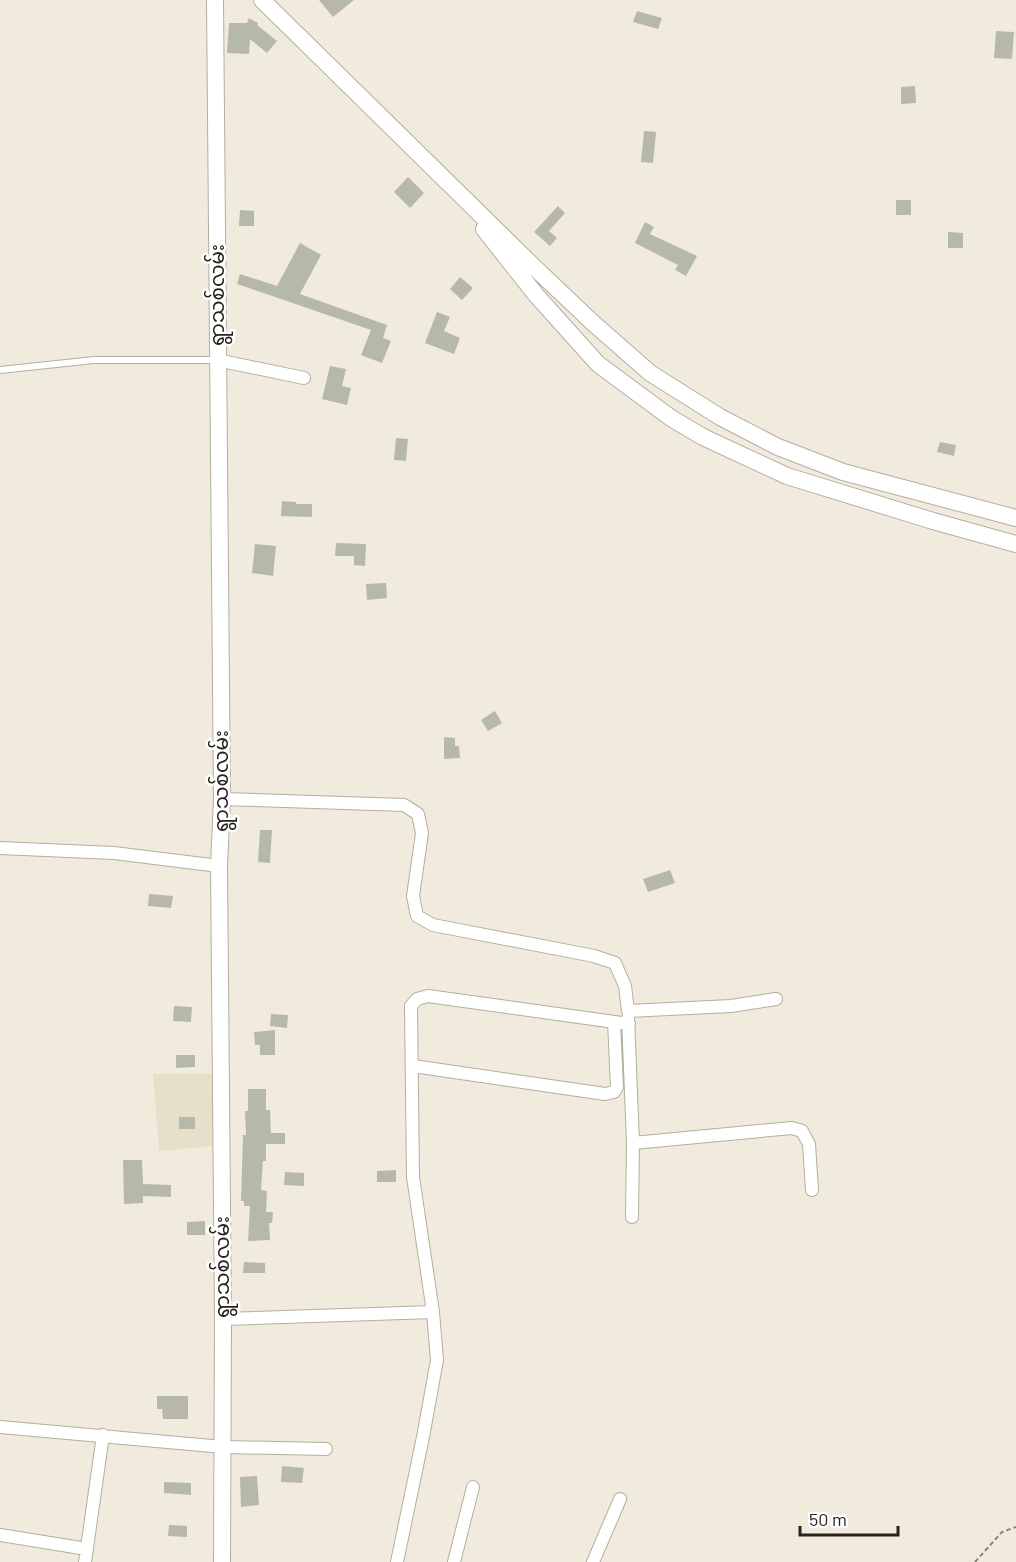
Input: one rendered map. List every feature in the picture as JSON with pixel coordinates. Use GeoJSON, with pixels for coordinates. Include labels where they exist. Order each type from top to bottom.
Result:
{"type":"FeatureCollection","features":[{"type":"Feature","properties":{"kind":"main road","name":"ရွာသစ်လမ်း"},"geometry":{"type":"LineString","coordinates":[[215,0],[222,799],[219,866],[222,1562]]}},
{"type":"Feature","properties":{"kind":"main road"},"geometry":{"type":"LineString","coordinates":[[262,0],[592,322],[650,373],[720,417],[778,447],[843,472],[1016,518]]}},
{"type":"Feature","properties":{"kind":"main road"},"geometry":{"type":"LineString","coordinates":[[454,187],[496,245],[598,364],[671,418],[703,437],[787,476],[1016,544]]}},
{"type":"Feature","properties":{"kind":"street"},"geometry":{"type":"LineString","coordinates":[[217,360],[304,378]]}},
{"type":"Feature","properties":{"kind":"street"},"geometry":{"type":"LineString","coordinates":[[222,799],[404,805],[418,814],[422,832],[413,896],[417,916],[433,925],[594,956],[615,963],[625,986],[629,1024],[633,1143],[632,1217]]}},
{"type":"Feature","properties":{"kind":"street"},"geometry":{"type":"LineString","coordinates":[[0,848],[114,853],[219,866]]}},
{"type":"Feature","properties":{"kind":"street"},"geometry":{"type":"LineString","coordinates":[[396,1562],[437,1360],[433,1312],[413,1177],[411,1006],[417,999],[428,996],[629,1024]]}},
{"type":"Feature","properties":{"kind":"street"},"geometry":{"type":"LineString","coordinates":[[628,1011],[731,1006],[776,999]]}},
{"type":"Feature","properties":{"kind":"street"},"geometry":{"type":"LineString","coordinates":[[413,1066],[604,1094],[614,1092],[617,1087],[614,1022]]}},
{"type":"Feature","properties":{"kind":"street"},"geometry":{"type":"LineString","coordinates":[[633,1143],[792,1128],[802,1131],[809,1144],[812,1190]]}},
{"type":"Feature","properties":{"kind":"street"},"geometry":{"type":"LineString","coordinates":[[222,1319],[433,1312]]}},
{"type":"Feature","properties":{"kind":"street"},"geometry":{"type":"LineString","coordinates":[[0,1427],[223,1447],[326,1449]]}},
{"type":"Feature","properties":{"kind":"street"},"geometry":{"type":"LineString","coordinates":[[85,1562],[102,1435]]}},
{"type":"Feature","properties":{"kind":"street"},"geometry":{"type":"LineString","coordinates":[[454,1562],[473,1487]]}},
{"type":"Feature","properties":{"kind":"street"},"geometry":{"type":"LineString","coordinates":[[593,1562],[620,1499]]}},
{"type":"Feature","properties":{"kind":"street"},"geometry":{"type":"LineString","coordinates":[[0,1535],[87,1549]]}},
{"type":"Feature","properties":{"kind":"lane"},"geometry":{"type":"LineString","coordinates":[[0,370],[94,360],[217,360]]}},
{"type":"Feature","properties":{"kind":"path"},"geometry":{"type":"LineString","coordinates":[[975,1562],[1002,1532],[1016,1527]]}},
{"type":"Feature","properties":{"kind":"shaded area"},"geometry":{"type":"Polygon","coordinates":[[[153,1074],[216,1074],[217,1146],[159,1151],[153,1074]]]}},
{"type":"Feature","properties":{"kind":"building"},"geometry":{"type":"Polygon","coordinates":[[[319,0],[354,0],[333,17],[319,0]]]}},
{"type":"Feature","properties":{"kind":"building"},"geometry":{"type":"Polygon","coordinates":[[[637,11],[662,18],[658,29],[633,22],[637,11]]]}},
{"type":"Feature","properties":{"kind":"building"},"geometry":{"type":"Polygon","coordinates":[[[249,18],[258,23],[257,25],[277,41],[267,53],[250,39],[249,54],[227,53],[229,23],[247,23],[249,18]]]}},
{"type":"Feature","properties":{"kind":"building"},"geometry":{"type":"Polygon","coordinates":[[[996,31],[1014,32],[1012,59],[994,58],[996,31]]]}},
{"type":"Feature","properties":{"kind":"building"},"geometry":{"type":"Polygon","coordinates":[[[915,86],[916,103],[901,104],[901,87],[915,86]]]}},
{"type":"Feature","properties":{"kind":"building"},"geometry":{"type":"Polygon","coordinates":[[[644,131],[656,132],[653,163],[641,162],[644,131]]]}},
{"type":"Feature","properties":{"kind":"building"},"geometry":{"type":"Polygon","coordinates":[[[408,177],[424,193],[410,208],[394,192],[408,177]]]}},
{"type":"Feature","properties":{"kind":"building"},"geometry":{"type":"Polygon","coordinates":[[[896,200],[911,200],[911,215],[896,215],[896,200]]]}},
{"type":"Feature","properties":{"kind":"building"},"geometry":{"type":"Polygon","coordinates":[[[558,206],[565,213],[549,231],[557,238],[550,246],[534,232],[558,206]]]}},
{"type":"Feature","properties":{"kind":"building"},"geometry":{"type":"Polygon","coordinates":[[[240,210],[254,211],[254,226],[239,226],[240,210]]]}},
{"type":"Feature","properties":{"kind":"building"},"geometry":{"type":"Polygon","coordinates":[[[645,222],[654,227],[650,234],[697,256],[686,276],[675,270],[678,265],[635,243],[645,222]]]}},
{"type":"Feature","properties":{"kind":"building"},"geometry":{"type":"Polygon","coordinates":[[[948,232],[963,233],[963,248],[948,248],[948,232]]]}},
{"type":"Feature","properties":{"kind":"building"},"geometry":{"type":"Polygon","coordinates":[[[300,243],[321,255],[300,294],[387,325],[383,338],[391,341],[382,363],[361,355],[371,330],[237,284],[240,274],[277,286],[300,243]]]}},
{"type":"Feature","properties":{"kind":"building"},"geometry":{"type":"Polygon","coordinates":[[[460,277],[473,288],[462,300],[450,289],[460,277]]]}},
{"type":"Feature","properties":{"kind":"building"},"geometry":{"type":"Polygon","coordinates":[[[437,312],[450,317],[444,331],[460,338],[454,354],[425,343],[437,312]]]}},
{"type":"Feature","properties":{"kind":"building"},"geometry":{"type":"Polygon","coordinates":[[[330,366],[346,369],[342,386],[351,388],[347,405],[322,399],[330,366]]]}},
{"type":"Feature","properties":{"kind":"building"},"geometry":{"type":"Polygon","coordinates":[[[396,438],[408,439],[406,461],[394,460],[396,438]]]}},
{"type":"Feature","properties":{"kind":"building"},"geometry":{"type":"Polygon","coordinates":[[[940,442],[956,445],[954,456],[937,452],[940,442]]]}},
{"type":"Feature","properties":{"kind":"building"},"geometry":{"type":"Polygon","coordinates":[[[282,501],[312,504],[312,517],[281,516],[282,501]]]}},
{"type":"Feature","properties":{"kind":"building"},"geometry":{"type":"Polygon","coordinates":[[[336,543],[366,544],[365,566],[354,565],[354,556],[335,556],[336,543]]]}},
{"type":"Feature","properties":{"kind":"building"},"geometry":{"type":"Polygon","coordinates":[[[255,544],[276,546],[273,576],[252,573],[255,544]]]}},
{"type":"Feature","properties":{"kind":"building"},"geometry":{"type":"Polygon","coordinates":[[[386,583],[387,598],[367,600],[366,584],[386,583]]]}},
{"type":"Feature","properties":{"kind":"building"},"geometry":{"type":"Polygon","coordinates":[[[495,711],[502,723],[488,731],[481,720],[495,711]]]}},
{"type":"Feature","properties":{"kind":"building"},"geometry":{"type":"Polygon","coordinates":[[[444,737],[455,738],[455,746],[459,746],[460,758],[444,759],[444,737]]]}},
{"type":"Feature","properties":{"kind":"building"},"geometry":{"type":"Polygon","coordinates":[[[260,830],[272,830],[270,863],[258,862],[260,830]]]}},
{"type":"Feature","properties":{"kind":"building"},"geometry":{"type":"Polygon","coordinates":[[[670,870],[675,883],[648,892],[643,879],[670,870]]]}},
{"type":"Feature","properties":{"kind":"building"},"geometry":{"type":"Polygon","coordinates":[[[149,894],[173,896],[171,908],[148,906],[149,894]]]}},
{"type":"Feature","properties":{"kind":"building"},"geometry":{"type":"Polygon","coordinates":[[[174,1006],[192,1007],[191,1022],[173,1021],[174,1006]]]}},
{"type":"Feature","properties":{"kind":"building"},"geometry":{"type":"Polygon","coordinates":[[[271,1014],[288,1015],[287,1028],[270,1026],[271,1014]]]}},
{"type":"Feature","properties":{"kind":"building"},"geometry":{"type":"Polygon","coordinates":[[[275,1030],[275,1055],[260,1055],[260,1045],[255,1045],[254,1032],[275,1030]]]}},
{"type":"Feature","properties":{"kind":"building"},"geometry":{"type":"Polygon","coordinates":[[[176,1055],[195,1055],[195,1067],[176,1068],[176,1055]]]}},
{"type":"Feature","properties":{"kind":"building"},"geometry":{"type":"Polygon","coordinates":[[[248,1089],[266,1089],[266,1110],[270,1110],[271,1133],[285,1133],[285,1144],[266,1144],[266,1161],[263,1161],[261,1190],[267,1191],[266,1212],[273,1212],[272,1223],[269,1223],[270,1240],[248,1241],[250,1206],[244,1206],[244,1201],[241,1201],[243,1135],[246,1135],[245,1111],[248,1111],[248,1089]]]}},
{"type":"Feature","properties":{"kind":"building"},"geometry":{"type":"Polygon","coordinates":[[[179,1117],[195,1117],[195,1129],[179,1129],[179,1117]]]}},
{"type":"Feature","properties":{"kind":"building"},"geometry":{"type":"Polygon","coordinates":[[[123,1160],[142,1160],[143,1184],[171,1185],[171,1197],[143,1196],[143,1203],[124,1204],[123,1160]]]}},
{"type":"Feature","properties":{"kind":"building"},"geometry":{"type":"Polygon","coordinates":[[[396,1170],[396,1182],[377,1182],[377,1171],[396,1170]]]}},
{"type":"Feature","properties":{"kind":"building"},"geometry":{"type":"Polygon","coordinates":[[[285,1172],[304,1173],[304,1186],[284,1185],[285,1172]]]}},
{"type":"Feature","properties":{"kind":"building"},"geometry":{"type":"Polygon","coordinates":[[[205,1221],[205,1235],[187,1235],[187,1222],[205,1221]]]}},
{"type":"Feature","properties":{"kind":"building"},"geometry":{"type":"Polygon","coordinates":[[[244,1262],[265,1263],[265,1273],[243,1273],[244,1262]]]}},
{"type":"Feature","properties":{"kind":"building"},"geometry":{"type":"Polygon","coordinates":[[[157,1396],[188,1396],[188,1419],[163,1419],[162,1409],[157,1409],[157,1396]]]}},
{"type":"Feature","properties":{"kind":"building"},"geometry":{"type":"Polygon","coordinates":[[[282,1466],[304,1468],[302,1483],[281,1482],[282,1466]]]}},
{"type":"Feature","properties":{"kind":"building"},"geometry":{"type":"Polygon","coordinates":[[[257,1476],[259,1505],[241,1507],[240,1477],[257,1476]]]}},
{"type":"Feature","properties":{"kind":"building"},"geometry":{"type":"Polygon","coordinates":[[[164,1482],[191,1483],[191,1495],[164,1493],[164,1482]]]}},
{"type":"Feature","properties":{"kind":"building"},"geometry":{"type":"Polygon","coordinates":[[[169,1525],[187,1526],[187,1537],[168,1536],[169,1525]]]}}]}
